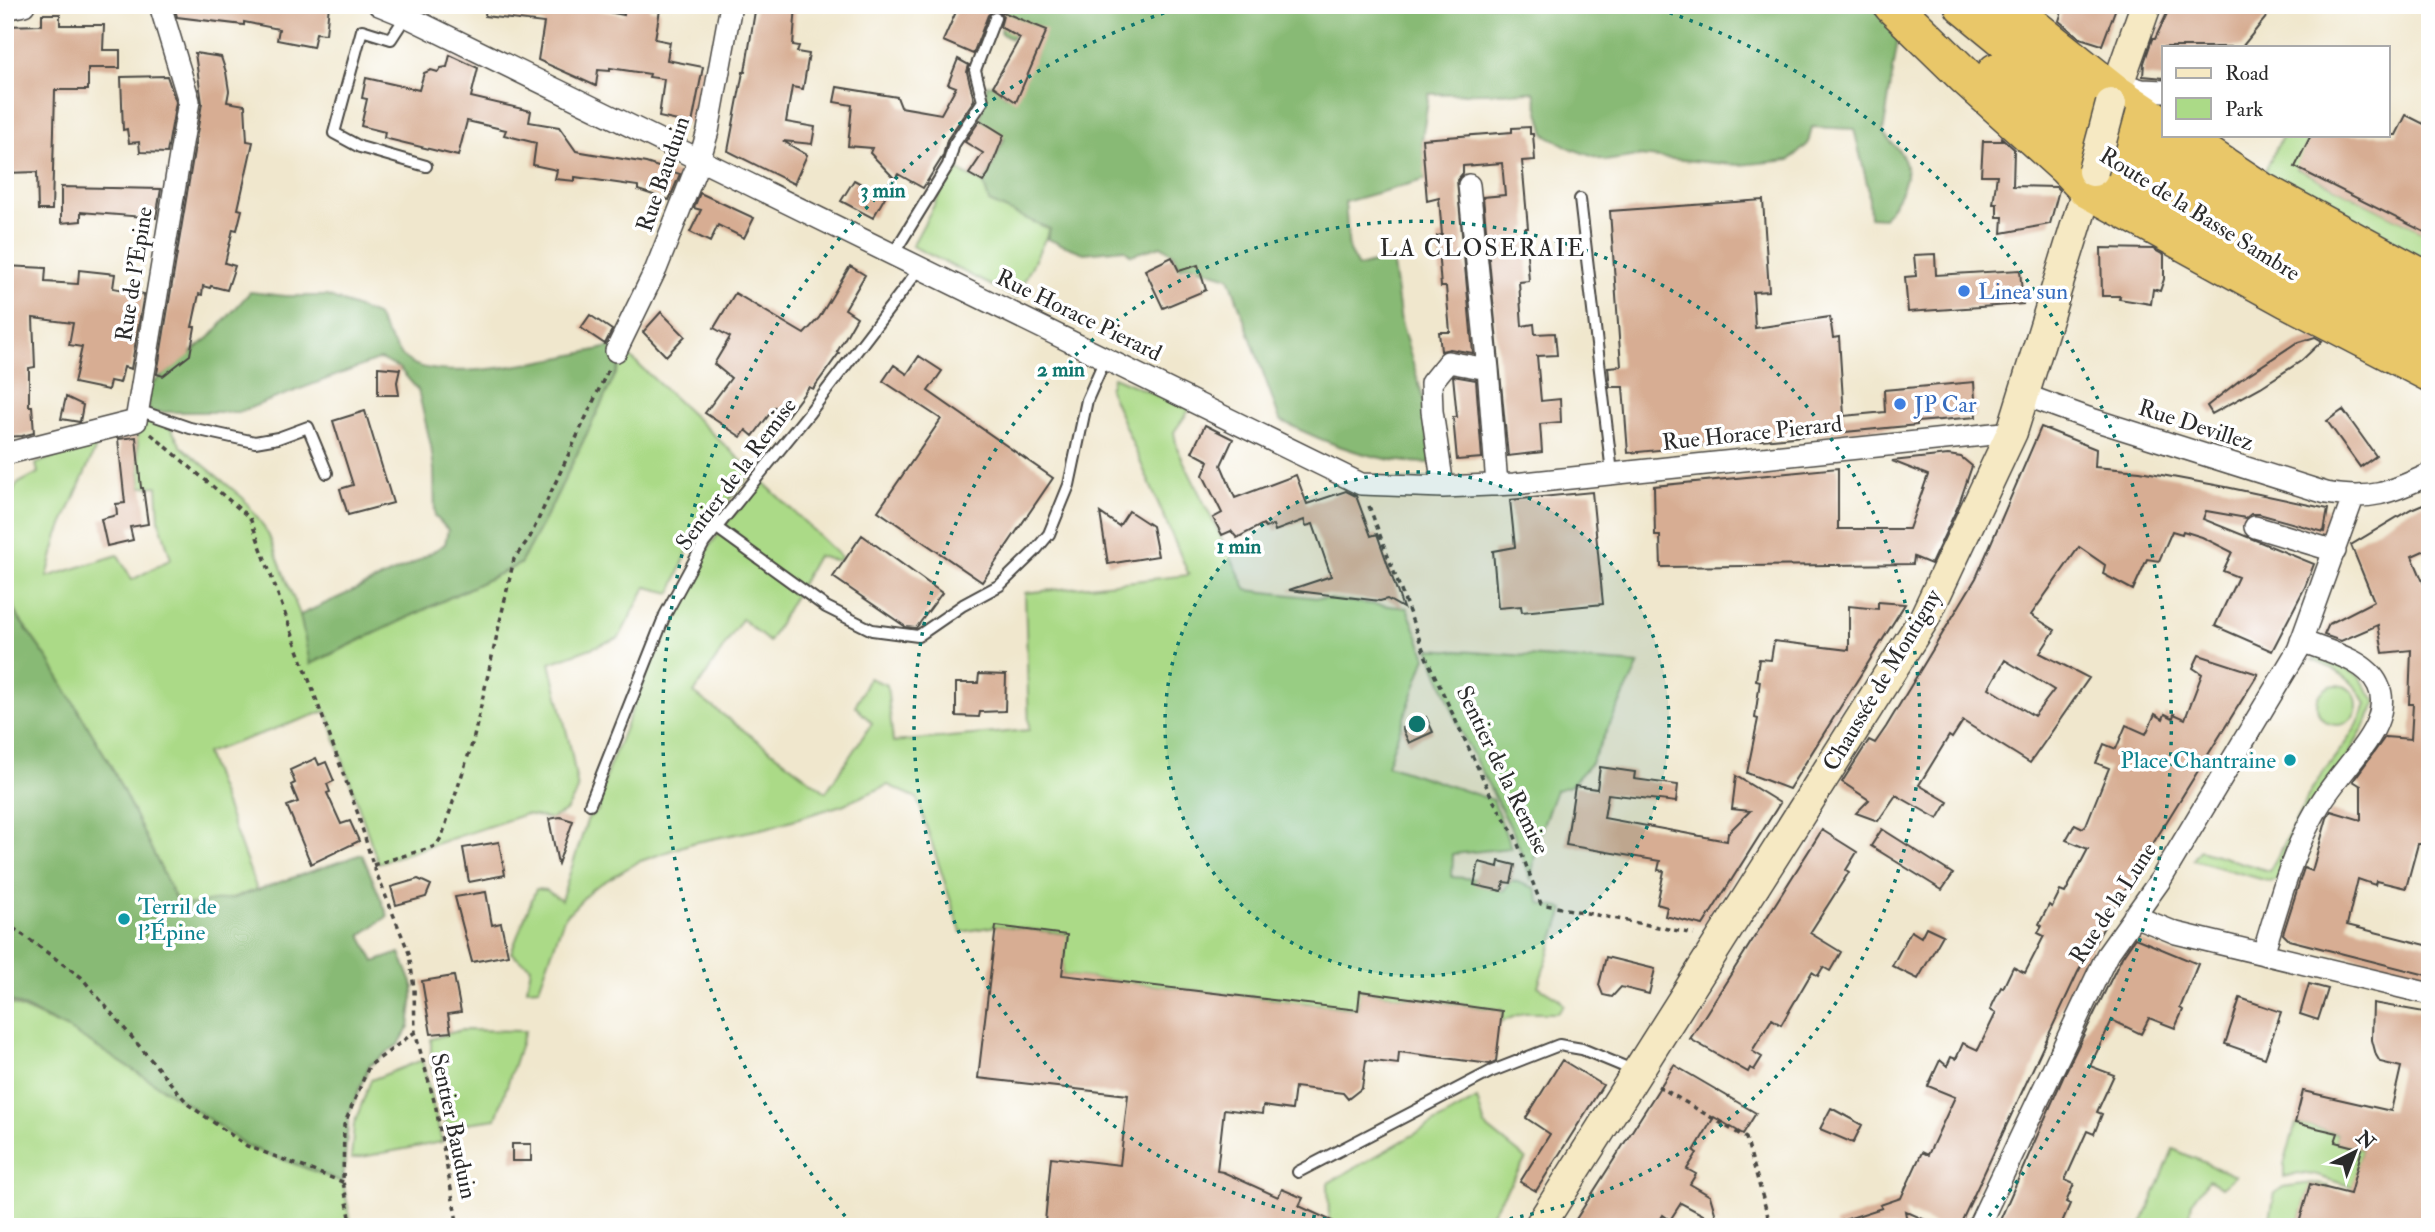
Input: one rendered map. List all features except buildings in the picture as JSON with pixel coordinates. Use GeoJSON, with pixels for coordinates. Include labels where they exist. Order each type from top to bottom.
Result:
{"type":"FeatureCollection","features":[{"type":"Feature","properties":{"kind":"highway"},"geometry":{"type":"LineString","coordinates":[[1892,5],[1966,78],[2066,167],[2287,299],[2430,373]]}},
{"type":"Feature","properties":{"kind":"highway","name":"Route de la Basse Sambre"},"geometry":{"type":"LineString","coordinates":[[1923,5],[2022,95],[2132,178],[2275,263],[2430,344]]}},
{"type":"Feature","properties":{"kind":"highway","name":"Route de la Basse Sambre"},"geometry":{"type":"LineString","coordinates":[[1963,5],[2080,101],[2134,140],[2241,208],[2343,268],[2430,310]]}},
{"type":"Feature","properties":{"kind":"highway"},"geometry":{"type":"LineString","coordinates":[[2005,5],[2115,93],[2162,124]]}},
{"type":"Feature","properties":{"kind":"highway"},"geometry":{"type":"LineString","coordinates":[[2179,136],[2260,190],[2430,282]]}},
{"type":"Feature","properties":{"kind":"main road","name":"Chaussée de Montigny"},"geometry":{"type":"LineString","coordinates":[[1539,1227],[1925,617],[2012,432],[2025,396],[2115,93],[2146,5]]}},
{"type":"Feature","properties":{"kind":"street"},"geometry":{"type":"LineString","coordinates":[[5,9],[24,5]]}},
{"type":"Feature","properties":{"kind":"street","name":"Rue de l'Epine"},"geometry":{"type":"LineString","coordinates":[[137,416],[189,101],[160,5]]}},
{"type":"Feature","properties":{"kind":"street","name":"Rue Horace Pierard"},"geometry":{"type":"LineString","coordinates":[[379,5],[894,253],[1362,484],[1443,487],[1497,485],[2012,432]]}},
{"type":"Feature","properties":{"kind":"street","name":"Rue Bauduin"},"geometry":{"type":"LineString","coordinates":[[616,351],[656,269],[699,160],[708,131],[731,5]]}},
{"type":"Feature","properties":{"kind":"street"},"geometry":{"type":"LineString","coordinates":[[2115,93],[2162,90]]}},
{"type":"Feature","properties":{"kind":"street"},"geometry":{"type":"LineString","coordinates":[[1469,185],[1497,485]]}},
{"type":"Feature","properties":{"kind":"street"},"geometry":{"type":"LineString","coordinates":[[1443,487],[1432,411],[1431,383],[1448,362],[1488,369]]}},
{"type":"Feature","properties":{"kind":"street","name":"Rue Devillez"},"geometry":{"type":"LineString","coordinates":[[2025,396],[2266,475],[2353,498],[2391,492],[2430,474]]}},
{"type":"Feature","properties":{"kind":"street"},"geometry":{"type":"LineString","coordinates":[[5,454],[137,416]]}},
{"type":"Feature","properties":{"kind":"street"},"geometry":{"type":"LineString","coordinates":[[2255,527],[2334,551],[2353,498]]}},
{"type":"Feature","properties":{"kind":"street","name":"Rue de la Lune"},"geometry":{"type":"LineString","coordinates":[[1978,1227],[2100,967],[2161,879],[2301,640],[2334,551]]}},
{"type":"Feature","properties":{"kind":"street"},"geometry":{"type":"LineString","coordinates":[[2255,952],[2317,808],[2379,722],[2379,686],[2369,673],[2353,659],[2301,640]]}},
{"type":"Feature","properties":{"kind":"street"},"geometry":{"type":"LineString","coordinates":[[2134,916],[2176,933],[2430,994]]}},
{"type":"Feature","properties":{"kind":"lane"},"geometry":{"type":"LineString","coordinates":[[406,16],[391,40],[362,30],[334,133],[360,147],[426,166]]}},
{"type":"Feature","properties":{"kind":"lane"},"geometry":{"type":"LineString","coordinates":[[894,253],[948,165],[954,144],[983,101],[975,70],[995,19]]}},
{"type":"Feature","properties":{"kind":"lane"},"geometry":{"type":"LineString","coordinates":[[1580,200],[1612,473]]}},
{"type":"Feature","properties":{"kind":"lane","name":"Sentier de la Remise"},"geometry":{"type":"LineString","coordinates":[[590,804],[665,615],[704,543],[810,412],[920,268]]}},
{"type":"Feature","properties":{"kind":"lane"},"geometry":{"type":"LineString","coordinates":[[717,528],[826,607],[872,631],[918,636],[963,605],[1000,585],[1049,534],[1069,485],[1087,400],[1106,357]]}},
{"type":"Feature","properties":{"kind":"lane"},"geometry":{"type":"LineString","coordinates":[[137,416],[255,442],[278,438],[308,427],[327,473]]}},
{"type":"Feature","properties":{"kind":"lane"},"geometry":{"type":"LineString","coordinates":[[1298,1172],[1490,1072],[1559,1045],[1582,1049],[1635,1072]]}},
{"type":"Feature","properties":{"kind":"path"},"geometry":{"type":"LineString","coordinates":[[373,865],[436,846],[442,836],[473,741],[514,559],[530,537],[542,513],[616,351]]}},
{"type":"Feature","properties":{"kind":"path","name":"Sentier Bauduin"},"geometry":{"type":"LineString","coordinates":[[137,416],[250,518],[358,814],[373,865],[409,953],[414,988],[415,1032],[436,1108],[458,1227]]}},
{"type":"Feature","properties":{"kind":"path","name":"Sentier de la Remise"},"geometry":{"type":"LineString","coordinates":[[1362,484],[1426,657],[1493,800],[1514,834],[1541,904],[1720,939]]}},
{"type":"Feature","properties":{"kind":"path"},"geometry":{"type":"LineString","coordinates":[[5,922],[81,977],[189,1105],[247,1146],[343,1182]]}},
{"type":"Feature","properties":{"kind":"path","name":"Sentier Bauduin"},"geometry":{"type":"LineString","coordinates":[[352,1227],[343,1182],[344,1125],[369,1066],[415,1032]]}},
{"type":"Feature","properties":{"kind":"path"},"geometry":{"type":"LineString","coordinates":[[1635,1072],[1746,1138],[1771,1227]]}},
{"type":"Feature","properties":{"kind":"green space"},"geometry":{"type":"Polygon","coordinates":[[[1004,5],[1884,5],[1911,31],[1898,40],[1883,133],[1902,155],[1905,180],[1884,218],[1870,217],[1868,188],[1854,129],[1812,127],[1808,144],[1790,160],[1739,165],[1638,156],[1605,161],[1572,149],[1545,134],[1534,92],[1429,94],[1422,140],[1427,179],[1345,202],[1349,251],[1358,267],[1392,258],[1401,322],[1423,398],[1431,463],[1392,460],[1353,451],[1280,420],[1229,277],[1189,265],[1180,268],[1173,254],[1161,246],[1131,255],[1124,249],[1084,253],[1047,239],[1050,229],[989,202],[984,184],[1004,139],[980,121],[987,85],[993,84],[1007,96],[1036,54],[1019,28],[1011,39],[1000,33],[1004,5]]]}},
{"type":"Feature","properties":{"kind":"green space"},"geometry":{"type":"Polygon","coordinates":[[[2282,136],[2312,136],[2296,168],[2430,235],[2430,270],[2263,174],[2282,136]]]}},
{"type":"Feature","properties":{"kind":"green space"},"geometry":{"type":"Polygon","coordinates":[[[954,168],[984,184],[990,202],[1050,229],[1016,298],[912,246],[954,168]]]}},
{"type":"Feature","properties":{"kind":"green space"},"geometry":{"type":"Polygon","coordinates":[[[250,292],[285,296],[327,296],[376,315],[403,356],[424,368],[448,371],[506,367],[610,347],[626,353],[553,503],[520,564],[310,664],[300,615],[414,563],[445,544],[448,530],[435,516],[431,446],[418,390],[399,368],[380,359],[239,412],[149,412],[147,388],[210,337],[250,292]]]}},
{"type":"Feature","properties":{"kind":"green space"},"geometry":{"type":"Polygon","coordinates":[[[626,353],[754,470],[688,550],[671,593],[646,587],[619,638],[550,663],[578,790],[566,811],[550,819],[526,814],[378,863],[326,711],[206,753],[257,890],[221,901],[179,906],[110,764],[49,661],[19,618],[5,585],[5,500],[17,484],[38,473],[36,464],[101,436],[58,535],[47,577],[118,555],[132,580],[171,559],[159,520],[157,486],[141,487],[136,421],[149,412],[172,430],[181,446],[243,498],[260,521],[269,536],[300,615],[311,664],[520,564],[553,503],[626,353]]]}},
{"type":"Feature","properties":{"kind":"green space"},"geometry":{"type":"Polygon","coordinates":[[[1113,377],[1190,409],[1174,432],[1177,448],[1247,590],[1407,608],[1426,657],[1387,765],[1493,800],[1511,848],[1453,854],[1452,877],[1477,879],[1504,891],[1511,880],[1535,888],[1541,904],[1564,909],[1538,986],[1564,1005],[1557,1013],[1523,1013],[1501,1022],[1502,1010],[1361,991],[1357,1009],[1062,975],[1066,934],[996,926],[961,932],[917,798],[888,785],[842,805],[766,828],[692,843],[638,862],[592,889],[564,918],[539,988],[527,989],[531,967],[511,953],[536,889],[546,890],[561,900],[588,818],[598,811],[607,772],[668,621],[711,544],[764,483],[841,557],[838,561],[817,556],[769,642],[742,619],[694,693],[826,792],[872,723],[855,706],[869,678],[887,685],[893,742],[1029,730],[1025,593],[1189,575],[1109,389],[1113,377]]]}},
{"type":"Feature","properties":{"kind":"green space","name":"Terril de l'Épine"},"geometry":{"type":"Polygon","coordinates":[[[5,588],[15,613],[49,661],[110,764],[179,906],[234,898],[362,854],[388,916],[361,935],[374,962],[400,953],[414,988],[409,1027],[399,1044],[369,1066],[349,1114],[343,1182],[247,1146],[189,1105],[68,1029],[5,998],[5,588]]]}},
{"type":"Feature","properties":{"kind":"green space"},"geometry":{"type":"Polygon","coordinates":[[[1429,649],[1639,664],[1591,763],[1570,786],[1556,790],[1538,838],[1531,879],[1514,834],[1461,732],[1429,649]]]}},
{"type":"Feature","properties":{"kind":"green space"},"geometry":{"type":"Polygon","coordinates":[[[2317,653],[2359,676],[2376,702],[2279,880],[2271,882],[2193,860],[2200,850],[2269,871],[2309,794],[2355,728],[2366,704],[2362,696],[2344,676],[2313,660],[2317,653]]]}},
{"type":"Feature","properties":{"kind":"green space"},"geometry":{"type":"Polygon","coordinates":[[[2337,685],[2351,691],[2357,705],[2351,719],[2337,725],[2323,719],[2317,705],[2323,691],[2337,685]]]}},
{"type":"Feature","properties":{"kind":"green space"},"geometry":{"type":"Polygon","coordinates":[[[5,1001],[68,1029],[189,1105],[247,1146],[343,1182],[352,1227],[5,1227],[5,1001]]]}},
{"type":"Feature","properties":{"kind":"green space"},"geometry":{"type":"Polygon","coordinates":[[[461,1030],[525,1031],[496,1119],[446,1126],[431,1063],[431,1039],[461,1030]]]}},
{"type":"Feature","properties":{"kind":"green space"},"geometry":{"type":"Polygon","coordinates":[[[422,1060],[442,1142],[351,1159],[354,1124],[371,1080],[422,1060]]]}},
{"type":"Feature","properties":{"kind":"green space"},"geometry":{"type":"Polygon","coordinates":[[[1477,1099],[1485,1126],[1526,1159],[1483,1227],[1327,1227],[1328,1183],[1477,1099]]]}},
{"type":"Feature","properties":{"kind":"green space"},"geometry":{"type":"Polygon","coordinates":[[[2296,1123],[2338,1134],[2335,1142],[2362,1149],[2353,1187],[2314,1175],[2298,1173],[2284,1177],[2284,1165],[2296,1123]]]}},
{"type":"Feature","properties":{"kind":"green space"},"geometry":{"type":"Polygon","coordinates":[[[2173,1149],[2235,1176],[2222,1187],[2208,1180],[2192,1202],[2190,1214],[2217,1227],[2141,1227],[2173,1149]]]}},
{"type":"Feature","properties":{"kind":"green space"},"geometry":{"type":"Polygon","coordinates":[[[2311,1183],[2329,1186],[2329,1189],[2310,1186],[2298,1227],[2268,1227],[2275,1193],[2283,1187],[2311,1183]]]}},
{"type":"Feature","properties":{"kind":"place","name":"Linea sun"},"geometry":{"type":"Point","coordinates":[1964,291]}},
{"type":"Feature","properties":{"kind":"place","name":"JP Car"},"geometry":{"type":"Point","coordinates":[1900,404]}},
{"type":"Feature","properties":{"kind":"place","name":"Place Chantraine"},"geometry":{"type":"Point","coordinates":[2290,760]}},
{"type":"Feature","properties":{"kind":"place","name":"Terril de l'Épine"},"geometry":{"type":"Point","coordinates":[124,919]}},
{"type":"Feature","properties":{"kind":"district","name":"LA CLOSERAIE"},"geometry":{"type":"Point","coordinates":[1483,248]}}]}
